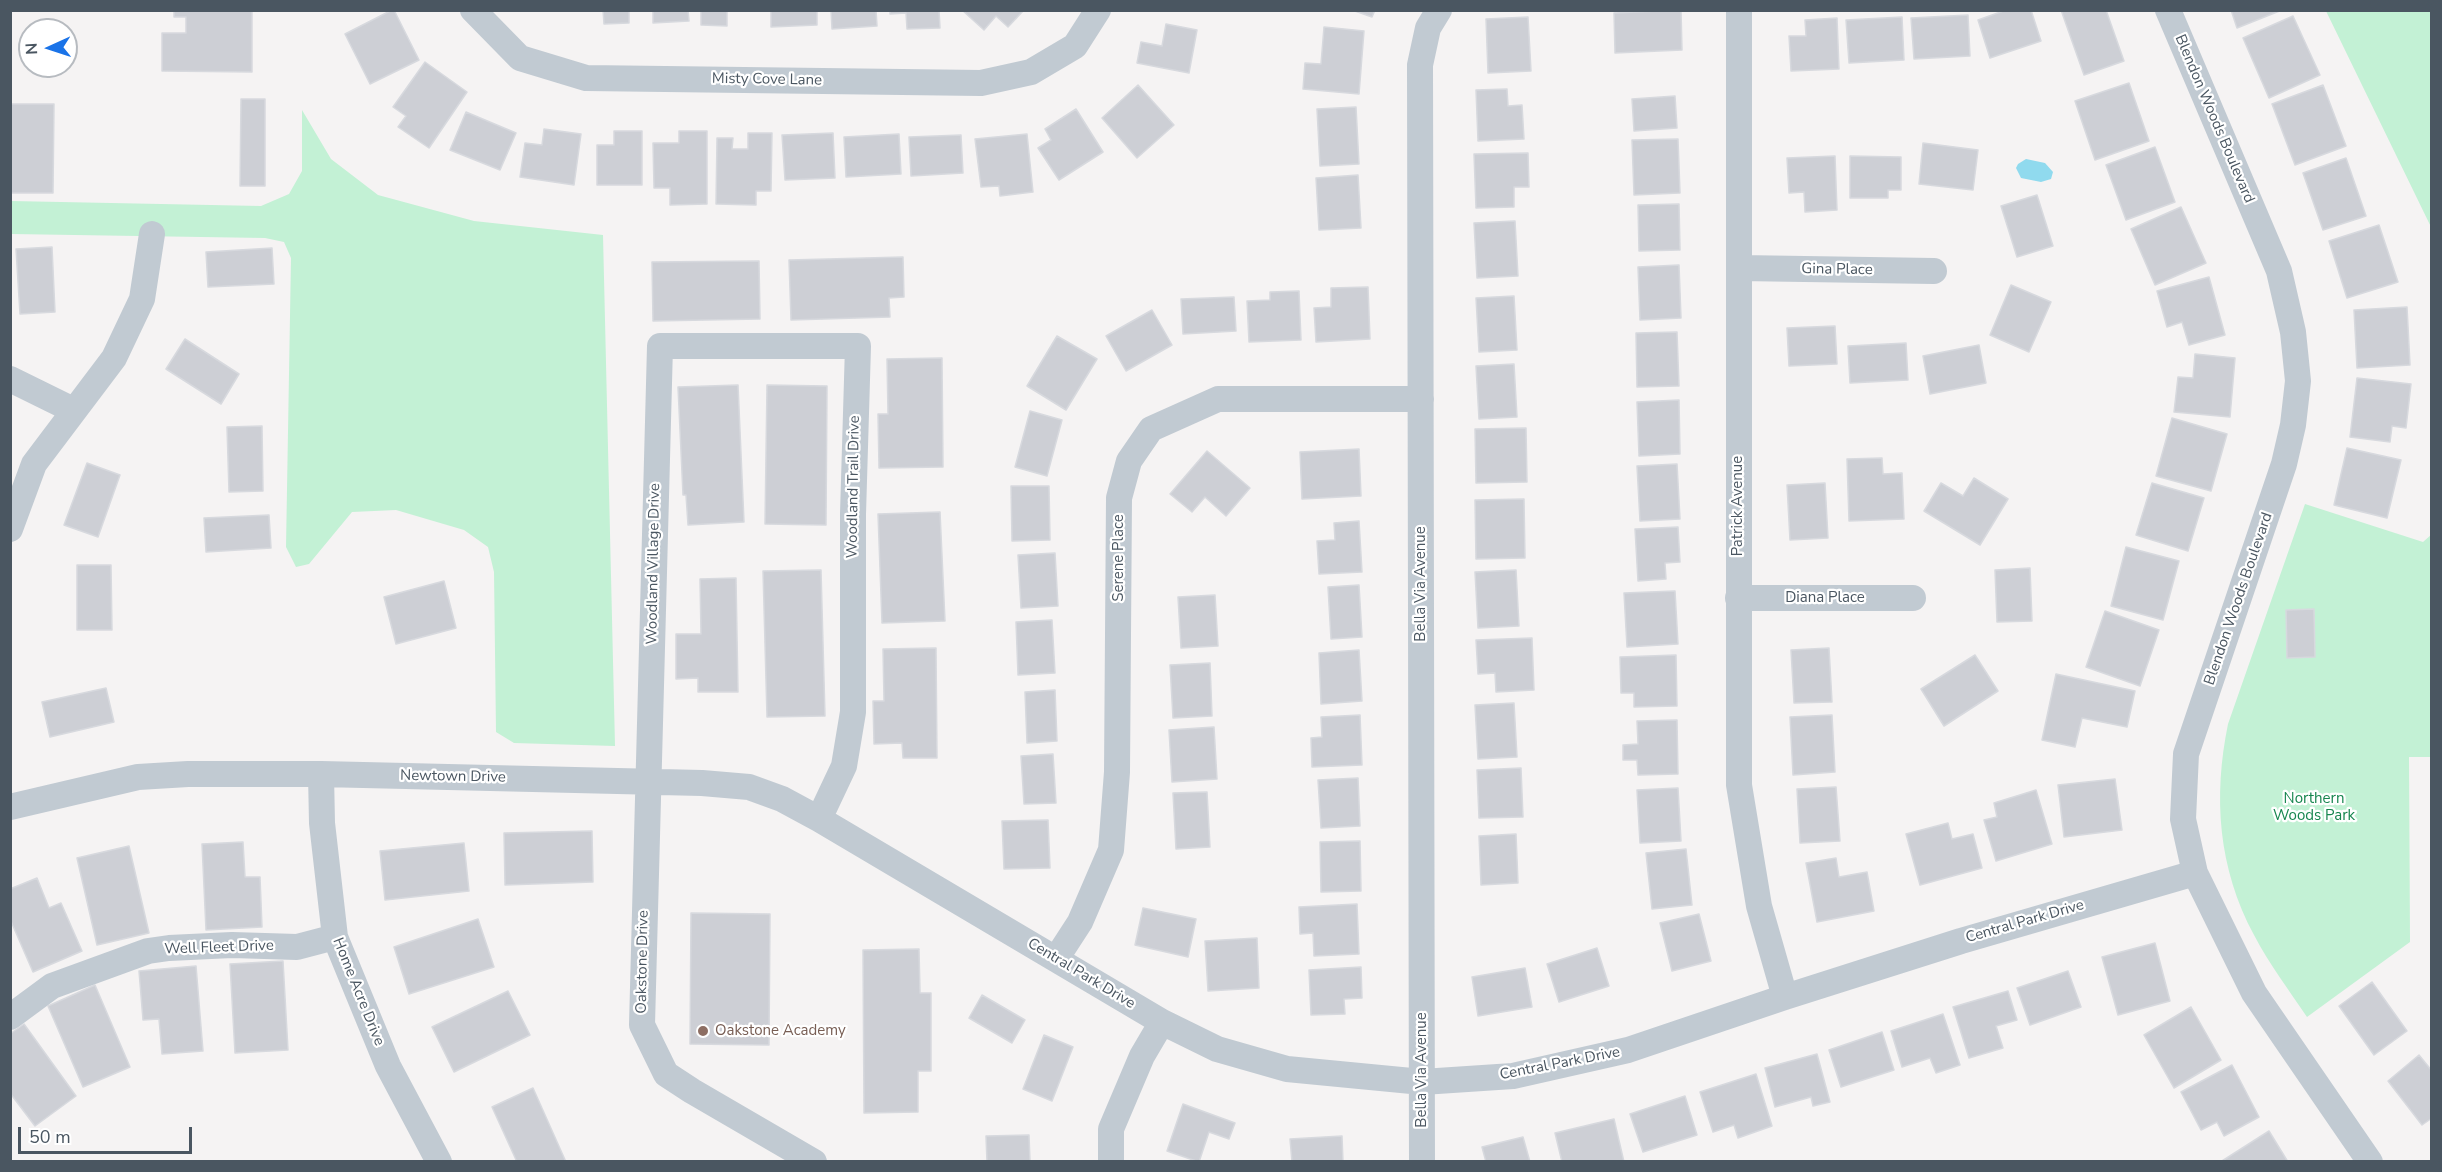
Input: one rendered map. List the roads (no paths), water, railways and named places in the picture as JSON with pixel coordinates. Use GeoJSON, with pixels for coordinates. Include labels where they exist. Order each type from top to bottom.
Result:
{"type":"FeatureCollection","features":[{"type":"Feature","properties":{"kind":"street","name":"Misty Cove Lane"},"geometry":{"type":"LineString","coordinates":[[473,10],[520,58],[586,78],[981,83],[1031,72],[1075,46],[1098,10]]}},
{"type":"Feature","properties":{"kind":"street","name":"Bella Via Avenue"},"geometry":{"type":"LineString","coordinates":[[1422,1161],[1420,64],[1428,28],[1439,10]]}},
{"type":"Feature","properties":{"kind":"street","name":"Patrick Avenue"},"geometry":{"type":"LineString","coordinates":[[1739,10],[1739,785],[1759,906],[1785,996]]}},
{"type":"Feature","properties":{"kind":"street","name":"Blendon Woods Boulevard"},"geometry":{"type":"LineString","coordinates":[[2168,10],[2279,271],[2292,332],[2298,381],[2293,425],[2284,464],[2186,754],[2183,819],[2195,873],[2254,993],[2370,1161]]}},
{"type":"Feature","properties":{"kind":"street"},"geometry":{"type":"LineString","coordinates":[[10,529],[34,464],[114,358],[142,299],[152,234]]}},
{"type":"Feature","properties":{"kind":"street","name":"Gina Place"},"geometry":{"type":"LineString","coordinates":[[1740,268],[1934,271]]}},
{"type":"Feature","properties":{"kind":"street","name":"Woodland Village Drive"},"geometry":{"type":"LineString","coordinates":[[647,782],[652,725],[660,346]]}},
{"type":"Feature","properties":{"kind":"street","name":"Woodland Trail Drive"},"geometry":{"type":"LineString","coordinates":[[660,346],[858,346],[853,514],[853,712],[844,766],[819,819]]}},
{"type":"Feature","properties":{"kind":"street"},"geometry":{"type":"LineString","coordinates":[[10,379],[73,410]]}},
{"type":"Feature","properties":{"kind":"street","name":"Serene Place"},"geometry":{"type":"LineString","coordinates":[[1056,959],[1080,922],[1111,850],[1117,772],[1119,498],[1129,461],[1151,429],[1218,399],[1421,399]]}},
{"type":"Feature","properties":{"kind":"street","name":"Diana Place"},"geometry":{"type":"LineString","coordinates":[[1738,598],[1913,598]]}},
{"type":"Feature","properties":{"kind":"street","name":"Newtown Drive"},"geometry":{"type":"LineString","coordinates":[[12,802],[138,777],[188,774],[321,774],[702,783],[748,787],[782,799],[882,856]]}},
{"type":"Feature","properties":{"kind":"street","name":"Home Acre Drive"},"geometry":{"type":"LineString","coordinates":[[321,774],[322,823],[335,937],[388,1066],[439,1161]]}},
{"type":"Feature","properties":{"kind":"street","name":"Oakstone Drive"},"geometry":{"type":"LineString","coordinates":[[647,782],[642,1026],[666,1074],[814,1161]]}},
{"type":"Feature","properties":{"kind":"street","name":"Central Park Drive"},"geometry":{"type":"LineString","coordinates":[[882,856],[1162,1022],[1217,1049],[1287,1069],[1422,1082],[1513,1076],[1628,1050],[1785,996],[1961,941],[2195,873]]}},
{"type":"Feature","properties":{"kind":"street","name":"Well Fleet Drive"},"geometry":{"type":"LineString","coordinates":[[10,1017],[52,986],[148,951],[232,945],[297,947],[335,937]]}},
{"type":"Feature","properties":{"kind":"street"},"geometry":{"type":"LineString","coordinates":[[1111,1161],[1111,1129],[1142,1056],[1162,1022]]}},
{"type":"Feature","properties":{"kind":"water"},"geometry":{"type":"Polygon","coordinates":[[[2026,159],[2045,163],[2053,172],[2051,179],[2041,182],[2021,178],[2016,168],[2026,159]]]}},
{"type":"Feature","properties":{"kind":"place","name":"Oakstone Academy"},"geometry":{"type":"Point","coordinates":[703,1031]}},
{"type":"Feature","properties":{"kind":"park label","name":"Northern Woods Park"},"geometry":{"type":"Point","coordinates":[2314,808]}}]}
